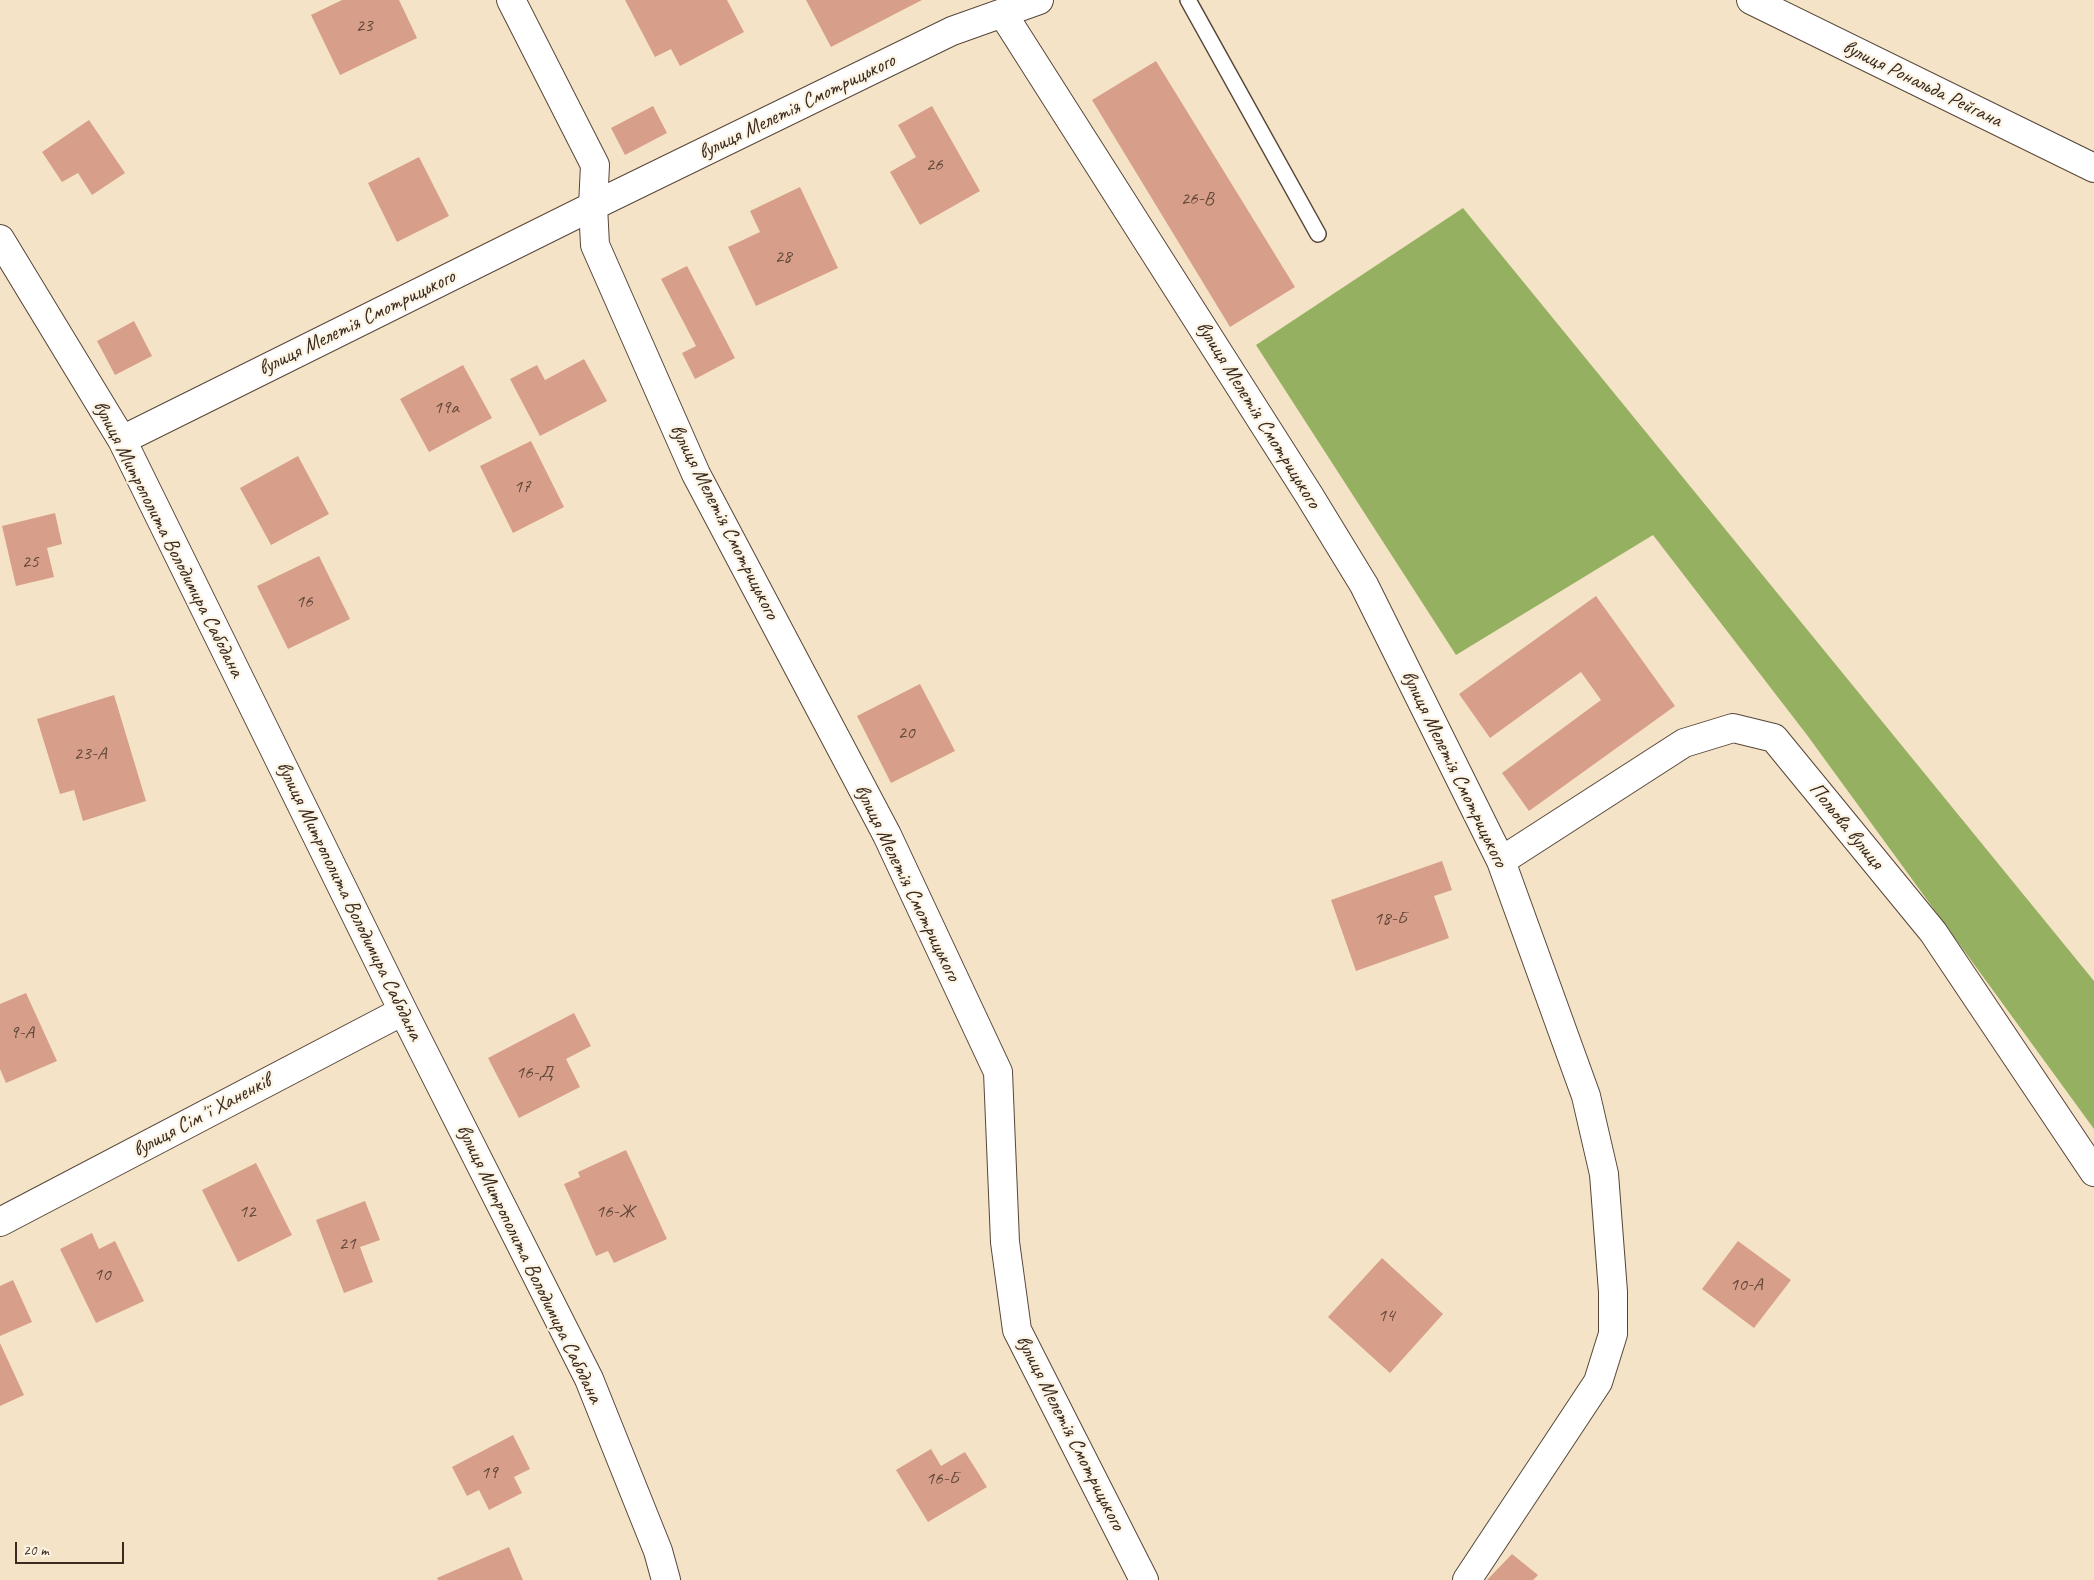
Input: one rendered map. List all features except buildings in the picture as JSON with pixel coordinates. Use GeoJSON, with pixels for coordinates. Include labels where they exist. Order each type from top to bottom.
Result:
{"type":"FeatureCollection","features":[{"type":"Feature","properties":{"kind":"street","name":"вулиця Мелетія Смотрицького"},"geometry":{"type":"LineString","coordinates":[[511,0],[595,166],[593,206],[595,244],[696,474],[887,835],[998,1072],[1005,1242],[1017,1330],[1144,1580]]}},
{"type":"Feature","properties":{"kind":"street","name":"вулиця Мелетія Смотрицького"},"geometry":{"type":"LineString","coordinates":[[122,440],[593,206],[952,31],[1039,0]]}},
{"type":"Feature","properties":{"kind":"street","name":"вулиця Рональда Рейгана"},"geometry":{"type":"LineString","coordinates":[[1751,0],[2094,168]]}},
{"type":"Feature","properties":{"kind":"street","name":"вулиця Мелетія Смотрицького"},"geometry":{"type":"LineString","coordinates":[[1003,14],[1310,495],[1364,585],[1501,861],[1586,1096],[1604,1174],[1613,1292],[1613,1334],[1598,1382],[1468,1580]]}},
{"type":"Feature","properties":{"kind":"street","name":"вулиця Митрополита Володимира Сабодана"},"geometry":{"type":"LineString","coordinates":[[0,239],[122,440],[403,1011],[589,1379],[658,1552],[666,1580]]}},
{"type":"Feature","properties":{"kind":"street","name":"Польова вулиця"},"geometry":{"type":"LineString","coordinates":[[1501,861],[1684,743],[1733,728],[1774,738],[1933,932],[2094,1172]]}},
{"type":"Feature","properties":{"kind":"street","name":"вулиця Сімʼї Ханенків"},"geometry":{"type":"LineString","coordinates":[[0,1222],[403,1011]]}},
{"type":"Feature","properties":{"kind":"lane"},"geometry":{"type":"LineString","coordinates":[[1188,0],[1318,234]]}},
{"type":"Feature","properties":{"kind":"green space"},"geometry":{"type":"Polygon","coordinates":[[[1463,208],[2094,981],[2094,1129],[1807,735],[1653,535],[1456,655],[1256,345],[1463,208]]]}}]}
